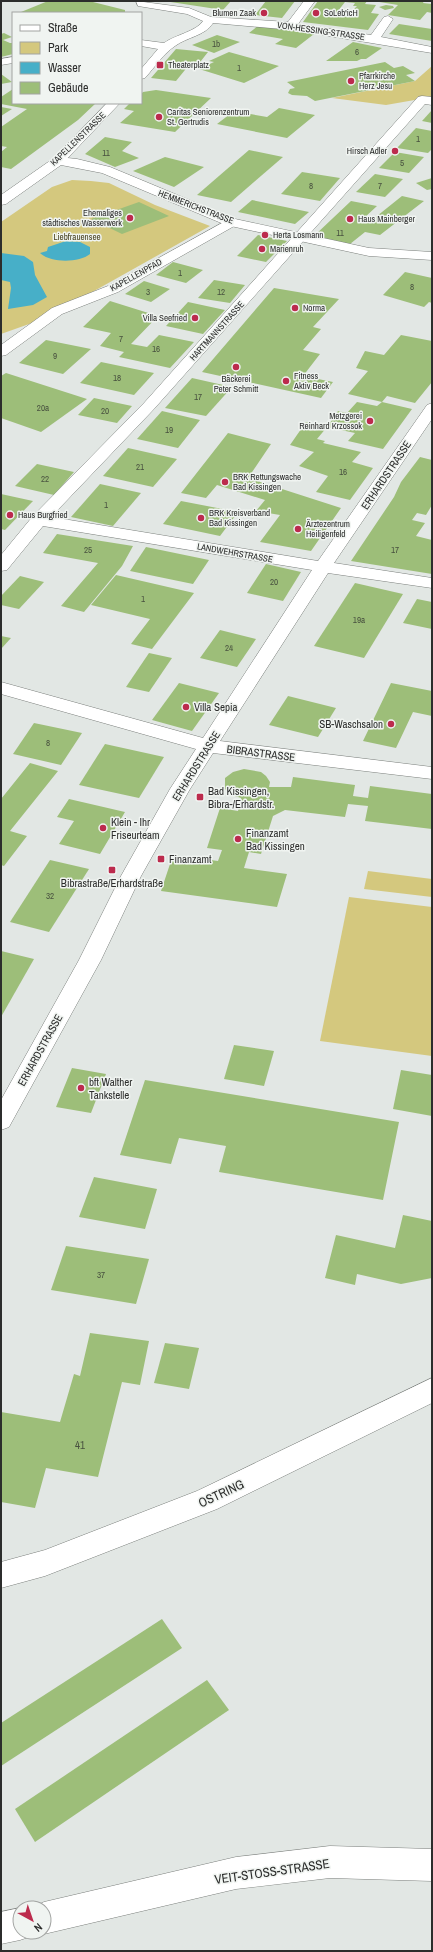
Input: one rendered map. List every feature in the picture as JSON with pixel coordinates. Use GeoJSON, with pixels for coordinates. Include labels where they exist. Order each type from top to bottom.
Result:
{"type":"FeatureCollection","features":[{"type":"Feature","properties":{"kind":"street"},"geometry":{"type":"LineString","coordinates":[[141,1],[149,6],[196,13],[210,20],[208,25],[202,29],[180,38],[166,47],[142,75]]}},
{"type":"Feature","properties":{"kind":"street"},"geometry":{"type":"LineString","coordinates":[[291,26],[310,1]]}},
{"type":"Feature","properties":{"kind":"street","name":"VON-HESSING-STRASSE"},"geometry":{"type":"LineString","coordinates":[[210,20],[223,19],[291,26],[432,50]]}},
{"type":"Feature","properties":{"kind":"street"},"geometry":{"type":"LineString","coordinates":[[374,39],[388,19]]}},
{"type":"Feature","properties":{"kind":"street"},"geometry":{"type":"LineString","coordinates":[[142,43],[166,47]]}},
{"type":"Feature","properties":{"kind":"street"},"geometry":{"type":"LineString","coordinates":[[1,62],[12,60]]}},
{"type":"Feature","properties":{"kind":"street","name":"HARTMANNSTRASSE"},"geometry":{"type":"LineString","coordinates":[[1,566],[39,520],[149,406],[301,238],[422,100],[432,101]]}},
{"type":"Feature","properties":{"kind":"street","name":"KAPELLENSTRASSE"},"geometry":{"type":"LineString","coordinates":[[1,201],[58,162],[113,104]]}},
{"type":"Feature","properties":{"kind":"street","name":"HEMMERICHSTRASSE"},"geometry":{"type":"LineString","coordinates":[[58,162],[77,163],[106,170],[231,222],[369,252],[432,256]]}},
{"type":"Feature","properties":{"kind":"street","name":"KAPELLENPFAD"},"geometry":{"type":"LineString","coordinates":[[1,352],[57,311],[113,289],[231,222]]}},
{"type":"Feature","properties":{"kind":"street","name":"ERHARDSTRASSE"},"geometry":{"type":"LineString","coordinates":[[1,1121],[90,960],[131,876],[180,789],[323,567],[432,408]]}},
{"type":"Feature","properties":{"kind":"street","name":"LANDWEHRSTRASSE"},"geometry":{"type":"LineString","coordinates":[[39,520],[323,567],[432,583]]}},
{"type":"Feature","properties":{"kind":"street","name":"BIBRASTRASSE"},"geometry":{"type":"LineString","coordinates":[[1,688],[208,746],[432,773]]}},
{"type":"Feature","properties":{"kind":"street","name":"OSTRING"},"geometry":{"type":"LineString","coordinates":[[1,1575],[45,1563],[207,1500],[432,1390]]}},
{"type":"Feature","properties":{"kind":"street","name":"VEIT-STOSS-STRASSE"},"geometry":{"type":"LineString","coordinates":[[52,1916],[236,1873],[330,1862],[432,1866]]}},
{"type":"Feature","properties":{"kind":"street"},"geometry":{"type":"LineString","coordinates":[[1,1928],[12,1926]]}},
{"type":"Feature","properties":{"kind":"green space"},"geometry":{"type":"Polygon","coordinates":[[[432,66],[432,99],[426,98],[386,105],[332,98],[415,81],[432,66]]]}},
{"type":"Feature","properties":{"kind":"green space","name":"Liebfrauensee"},"geometry":{"type":"Polygon","coordinates":[[[72,180],[109,183],[155,205],[210,226],[46,318],[1,334],[1,222],[52,187],[72,180]]]}},
{"type":"Feature","properties":{"kind":"green space"},"geometry":{"type":"Polygon","coordinates":[[[368,871],[432,879],[432,897],[364,889],[368,871]]]}},
{"type":"Feature","properties":{"kind":"green space"},"geometry":{"type":"Polygon","coordinates":[[[349,897],[432,907],[432,1056],[320,1041],[349,897]]]}},
{"type":"Feature","properties":{"kind":"water"},"geometry":{"type":"Polygon","coordinates":[[[66,241],[80,242],[90,247],[90,254],[79,259],[65,261],[50,259],[40,253],[47,251],[48,247],[66,241]]]}},
{"type":"Feature","properties":{"kind":"water","name":"Liebfrauensee"},"geometry":{"type":"Polygon","coordinates":[[[1,253],[24,256],[33,262],[35,275],[47,297],[33,305],[8,309],[11,288],[10,282],[1,280],[1,253]]]}},
{"type":"Feature","properties":{"kind":"building"},"geometry":{"type":"Polygon","coordinates":[[[48,1],[89,1],[125,10],[125,12],[21,12],[48,1]]]}},
{"type":"Feature","properties":{"kind":"building"},"geometry":{"type":"Polygon","coordinates":[[[164,1],[231,1],[223,10],[164,1]]]}},
{"type":"Feature","properties":{"kind":"building"},"geometry":{"type":"Polygon","coordinates":[[[266,1],[295,1],[282,18],[255,15],[266,1]]]}},
{"type":"Feature","properties":{"kind":"building"},"geometry":{"type":"Polygon","coordinates":[[[318,1],[367,1],[365,4],[376,5],[371,13],[379,14],[368,30],[303,22],[318,1]],[[345,2],[334,16],[350,17],[353,12],[352,11],[357,6],[353,6],[355,3],[345,2]]]}},
{"type":"Feature","properties":{"kind":"building"},"geometry":{"type":"Polygon","coordinates":[[[373,1],[424,1],[423,3],[432,4],[432,13],[427,12],[420,20],[388,15],[398,5],[373,1]]]}},
{"type":"Feature","properties":{"kind":"building"},"geometry":{"type":"Polygon","coordinates":[[[386,5],[393,6],[394,8],[385,10],[379,7],[386,5]]]}},
{"type":"Feature","properties":{"kind":"building"},"geometry":{"type":"Polygon","coordinates":[[[399,24],[432,29],[432,41],[389,34],[399,24]]]}},
{"type":"Feature","properties":{"kind":"building"},"geometry":{"type":"Polygon","coordinates":[[[259,25],[314,34],[296,48],[275,44],[283,39],[249,33],[259,25]]]}},
{"type":"Feature","properties":{"kind":"building"},"geometry":{"type":"Polygon","coordinates":[[[4,33],[12,37],[3,40],[12,43],[12,54],[1,57],[1,34],[4,33]]]}},
{"type":"Feature","properties":{"kind":"building"},"geometry":{"type":"Polygon","coordinates":[[[217,35],[240,42],[214,53],[192,45],[217,35]]]}},
{"type":"Feature","properties":{"kind":"building"},"geometry":{"type":"Polygon","coordinates":[[[353,42],[382,48],[366,59],[357,61],[326,61],[353,42]]]}},
{"type":"Feature","properties":{"kind":"building"},"geometry":{"type":"Polygon","coordinates":[[[176,49],[208,52],[197,66],[189,65],[176,81],[151,78],[176,49]]]}},
{"type":"Feature","properties":{"kind":"building"},"geometry":{"type":"Polygon","coordinates":[[[229,52],[279,66],[244,83],[199,69],[214,62],[209,61],[229,52]]]}},
{"type":"Feature","properties":{"kind":"building","name":"Pfarrkirche Herz Jesu"},"geometry":{"type":"Polygon","coordinates":[[[385,62],[394,68],[403,66],[415,73],[406,75],[415,81],[315,101],[307,96],[292,95],[288,93],[290,89],[295,88],[287,82],[385,62]]]}},
{"type":"Feature","properties":{"kind":"building"},"geometry":{"type":"Polygon","coordinates":[[[1,74],[12,82],[1,84],[1,74]]]}},
{"type":"Feature","properties":{"kind":"building"},"geometry":{"type":"Polygon","coordinates":[[[12,90],[12,104],[95,104],[78,120],[11,169],[1,167],[1,152],[7,147],[1,146],[1,127],[27,109],[1,104],[1,97],[12,90]]]}},
{"type":"Feature","properties":{"kind":"building","name":"Caritas Seniorenzentrum St. Gertrudis"},"geometry":{"type":"Polygon","coordinates":[[[156,90],[211,98],[175,132],[120,123],[134,111],[124,109],[129,104],[142,104],[143,92],[156,90]]]}},
{"type":"Feature","properties":{"kind":"building"},"geometry":{"type":"Polygon","coordinates":[[[1,107],[12,109],[1,116],[1,107]]]}},
{"type":"Feature","properties":{"kind":"building"},"geometry":{"type":"Polygon","coordinates":[[[279,108],[315,115],[287,138],[217,124],[234,111],[267,117],[279,108]]]}},
{"type":"Feature","properties":{"kind":"building"},"geometry":{"type":"Polygon","coordinates":[[[432,110],[432,123],[422,121],[432,110]]]}},
{"type":"Feature","properties":{"kind":"building"},"geometry":{"type":"Polygon","coordinates":[[[416,128],[432,131],[432,149],[428,153],[397,148],[416,128]]]}},
{"type":"Feature","properties":{"kind":"building"},"geometry":{"type":"Polygon","coordinates":[[[105,137],[132,142],[122,151],[139,158],[115,167],[85,154],[105,137]]]}},
{"type":"Feature","properties":{"kind":"building"},"geometry":{"type":"Polygon","coordinates":[[[249,150],[283,157],[231,202],[197,195],[249,150]]]}},
{"type":"Feature","properties":{"kind":"building"},"geometry":{"type":"Polygon","coordinates":[[[395,152],[424,157],[409,173],[379,168],[395,152]]]}},
{"type":"Feature","properties":{"kind":"building"},"geometry":{"type":"Polygon","coordinates":[[[165,157],[204,167],[174,187],[133,171],[165,157]]]}},
{"type":"Feature","properties":{"kind":"building"},"geometry":{"type":"Polygon","coordinates":[[[302,172],[340,178],[320,201],[281,194],[302,172]]]}},
{"type":"Feature","properties":{"kind":"building"},"geometry":{"type":"Polygon","coordinates":[[[375,174],[403,179],[385,197],[356,192],[375,174]]]}},
{"type":"Feature","properties":{"kind":"building"},"geometry":{"type":"Polygon","coordinates":[[[432,178],[432,189],[427,190],[416,183],[432,178]]]}},
{"type":"Feature","properties":{"kind":"building"},"geometry":{"type":"Polygon","coordinates":[[[402,196],[424,201],[380,235],[365,232],[350,244],[314,236],[351,201],[377,206],[364,218],[372,220],[402,196]]]}},
{"type":"Feature","properties":{"kind":"building"},"geometry":{"type":"Polygon","coordinates":[[[252,200],[309,212],[295,224],[238,212],[252,200]]]}},
{"type":"Feature","properties":{"kind":"building","name":"Ehemaliges städtisches Wasserwerk"},"geometry":{"type":"Polygon","coordinates":[[[139,202],[169,216],[122,234],[91,219],[139,202]]]}},
{"type":"Feature","properties":{"kind":"building","name":"Marienruh"},"geometry":{"type":"Polygon","coordinates":[[[258,235],[287,241],[266,262],[237,256],[258,235]]]}},
{"type":"Feature","properties":{"kind":"building"},"geometry":{"type":"Polygon","coordinates":[[[173,262],[203,270],[186,283],[156,275],[173,262]]]}},
{"type":"Feature","properties":{"kind":"building"},"geometry":{"type":"Polygon","coordinates":[[[405,272],[432,278],[432,303],[429,302],[424,307],[383,295],[405,272]]]}},
{"type":"Feature","properties":{"kind":"building"},"geometry":{"type":"Polygon","coordinates":[[[214,280],[245,285],[230,303],[198,298],[214,280]]]}},
{"type":"Feature","properties":{"kind":"building"},"geometry":{"type":"Polygon","coordinates":[[[144,281],[170,289],[151,302],[125,294],[144,281]]]}},
{"type":"Feature","properties":{"kind":"building"},"geometry":{"type":"Polygon","coordinates":[[[274,288],[339,299],[313,327],[321,329],[303,350],[320,354],[303,376],[333,382],[321,398],[202,372],[274,288]]]}},
{"type":"Feature","properties":{"kind":"building"},"geometry":{"type":"Polygon","coordinates":[[[110,301],[158,316],[131,344],[147,347],[159,335],[194,342],[170,368],[119,357],[124,352],[100,346],[111,333],[83,327],[110,301]]]}},
{"type":"Feature","properties":{"kind":"building","name":"Villa Seefried"},"geometry":{"type":"Polygon","coordinates":[[[188,302],[225,310],[203,334],[166,326],[188,302]]]}},
{"type":"Feature","properties":{"kind":"building"},"geometry":{"type":"Polygon","coordinates":[[[401,335],[432,341],[432,382],[415,403],[387,396],[382,402],[348,394],[368,371],[356,368],[365,351],[384,355],[401,335]]]}},
{"type":"Feature","properties":{"kind":"building"},"geometry":{"type":"Polygon","coordinates":[[[46,340],[91,349],[63,374],[19,363],[46,340]]]}},
{"type":"Feature","properties":{"kind":"building"},"geometry":{"type":"Polygon","coordinates":[[[101,362],[154,373],[134,395],[80,383],[101,362]]]}},
{"type":"Feature","properties":{"kind":"building"},"geometry":{"type":"Polygon","coordinates":[[[6,373],[87,399],[41,432],[1,418],[1,376],[6,373]]]}},
{"type":"Feature","properties":{"kind":"building"},"geometry":{"type":"Polygon","coordinates":[[[192,378],[232,387],[206,416],[165,408],[192,378]]]}},
{"type":"Feature","properties":{"kind":"building"},"geometry":{"type":"Polygon","coordinates":[[[94,398],[132,406],[117,423],[78,415],[94,398]]]}},
{"type":"Feature","properties":{"kind":"building"},"geometry":{"type":"Polygon","coordinates":[[[357,402],[377,406],[382,402],[412,409],[383,449],[348,441],[355,433],[327,427],[338,411],[347,413],[357,402]]]}},
{"type":"Feature","properties":{"kind":"building"},"geometry":{"type":"Polygon","coordinates":[[[162,411],[200,420],[178,448],[137,439],[162,411]]]}},
{"type":"Feature","properties":{"kind":"building"},"geometry":{"type":"Polygon","coordinates":[[[306,422],[327,427],[317,439],[325,441],[323,443],[361,452],[352,462],[373,468],[350,500],[316,492],[328,476],[299,466],[314,452],[290,445],[306,422]]]}},
{"type":"Feature","properties":{"kind":"building"},"geometry":{"type":"Polygon","coordinates":[[[228,433],[271,444],[248,478],[341,508],[311,551],[260,542],[280,515],[256,511],[265,500],[217,485],[206,498],[181,493],[228,433]]]}},
{"type":"Feature","properties":{"kind":"building"},"geometry":{"type":"Polygon","coordinates":[[[128,448],[177,459],[153,487],[103,476],[128,448]]]}},
{"type":"Feature","properties":{"kind":"building"},"geometry":{"type":"Polygon","coordinates":[[[420,457],[432,460],[432,505],[426,515],[417,513],[412,520],[425,523],[416,536],[432,540],[432,574],[351,561],[394,497],[401,482],[420,457]]]}},
{"type":"Feature","properties":{"kind":"building"},"geometry":{"type":"Polygon","coordinates":[[[37,464],[74,472],[54,495],[15,486],[37,464]]]}},
{"type":"Feature","properties":{"kind":"building"},"geometry":{"type":"Polygon","coordinates":[[[100,484],[141,493],[113,526],[71,517],[100,484]]]}},
{"type":"Feature","properties":{"kind":"building","name":"Haus Burgfried"},"geometry":{"type":"Polygon","coordinates":[[[1,494],[33,501],[5,530],[1,529],[1,494]]]}},
{"type":"Feature","properties":{"kind":"building","name":"BRK Kreisverband Bad Kissingen"},"geometry":{"type":"Polygon","coordinates":[[[181,501],[238,512],[220,536],[163,524],[181,501]]]}},
{"type":"Feature","properties":{"kind":"building"},"geometry":{"type":"Polygon","coordinates":[[[57,534],[133,546],[122,566],[84,612],[61,606],[98,563],[43,553],[57,534]]]}},
{"type":"Feature","properties":{"kind":"building"},"geometry":{"type":"Polygon","coordinates":[[[146,547],[209,560],[193,584],[130,571],[146,547]]]}},
{"type":"Feature","properties":{"kind":"building"},"geometry":{"type":"Polygon","coordinates":[[[266,564],[301,572],[283,601],[247,593],[266,564]]]}},
{"type":"Feature","properties":{"kind":"building"},"geometry":{"type":"Polygon","coordinates":[[[116,575],[194,593],[152,649],[131,644],[150,619],[91,605],[116,575]]]}},
{"type":"Feature","properties":{"kind":"building"},"geometry":{"type":"Polygon","coordinates":[[[20,576],[44,582],[19,609],[1,605],[1,596],[20,576]]]}},
{"type":"Feature","properties":{"kind":"building"},"geometry":{"type":"Polygon","coordinates":[[[355,583],[403,594],[364,658],[314,646],[355,583]]]}},
{"type":"Feature","properties":{"kind":"building"},"geometry":{"type":"Polygon","coordinates":[[[417,599],[432,602],[432,629],[403,623],[417,599]]]}},
{"type":"Feature","properties":{"kind":"building"},"geometry":{"type":"Polygon","coordinates":[[[220,630],[256,639],[237,667],[200,658],[220,630]]]}},
{"type":"Feature","properties":{"kind":"building"},"geometry":{"type":"Polygon","coordinates":[[[1,636],[11,638],[1,649],[1,636]]]}},
{"type":"Feature","properties":{"kind":"building"},"geometry":{"type":"Polygon","coordinates":[[[149,653],[172,658],[149,692],[126,687],[149,653]]]}},
{"type":"Feature","properties":{"kind":"building","name":"Villa Sepia"},"geometry":{"type":"Polygon","coordinates":[[[179,683],[219,693],[192,731],[152,720],[179,683]]]}},
{"type":"Feature","properties":{"kind":"building"},"geometry":{"type":"Polygon","coordinates":[[[391,683],[432,691],[432,716],[413,712],[396,748],[363,741],[391,683]]]}},
{"type":"Feature","properties":{"kind":"building"},"geometry":{"type":"Polygon","coordinates":[[[288,696],[336,708],[318,737],[269,725],[288,696]]]}},
{"type":"Feature","properties":{"kind":"building"},"geometry":{"type":"Polygon","coordinates":[[[34,723],[82,733],[61,765],[13,754],[34,723]]]}},
{"type":"Feature","properties":{"kind":"building"},"geometry":{"type":"Polygon","coordinates":[[[105,744],[164,757],[139,798],[79,785],[105,744]]]}},
{"type":"Feature","properties":{"kind":"building"},"geometry":{"type":"Polygon","coordinates":[[[30,763],[58,771],[10,831],[27,836],[4,866],[1,865],[1,799],[30,763]]]}},
{"type":"Feature","properties":{"kind":"building","name":"Finanzamt Bad Kissingen"},"geometry":{"type":"Polygon","coordinates":[[[244,769],[261,772],[270,782],[269,787],[291,787],[293,777],[355,785],[353,796],[368,798],[370,786],[432,794],[432,829],[365,821],[368,806],[348,804],[345,817],[285,810],[273,816],[261,854],[249,852],[244,868],[287,874],[277,907],[161,891],[173,855],[218,861],[222,850],[207,848],[220,808],[238,811],[241,798],[232,795],[225,789],[225,778],[233,772],[244,769]]]}},
{"type":"Feature","properties":{"kind":"building"},"geometry":{"type":"Polygon","coordinates":[[[69,799],[125,812],[100,854],[59,844],[74,821],[57,817],[69,799]]]}},
{"type":"Feature","properties":{"kind":"building"},"geometry":{"type":"Polygon","coordinates":[[[50,860],[89,869],[49,932],[10,922],[50,860]]]}},
{"type":"Feature","properties":{"kind":"building"},"geometry":{"type":"Polygon","coordinates":[[[1,951],[34,959],[1,1017],[1,951]]]}},
{"type":"Feature","properties":{"kind":"building"},"geometry":{"type":"Polygon","coordinates":[[[234,1045],[274,1051],[264,1086],[224,1079],[234,1045]]]}},
{"type":"Feature","properties":{"kind":"building"},"geometry":{"type":"Polygon","coordinates":[[[72,1068],[106,1074],[91,1113],[56,1107],[72,1068]]]}},
{"type":"Feature","properties":{"kind":"building"},"geometry":{"type":"Polygon","coordinates":[[[401,1070],[432,1075],[432,1116],[393,1109],[401,1070]]]}},
{"type":"Feature","properties":{"kind":"building"},"geometry":{"type":"Polygon","coordinates":[[[145,1080],[399,1122],[383,1200],[219,1172],[226,1146],[179,1138],[171,1164],[120,1155],[145,1080]]]}},
{"type":"Feature","properties":{"kind":"building"},"geometry":{"type":"Polygon","coordinates":[[[94,1177],[157,1189],[145,1229],[79,1217],[94,1177]]]}},
{"type":"Feature","properties":{"kind":"building"},"geometry":{"type":"Polygon","coordinates":[[[403,1215],[432,1221],[432,1278],[401,1284],[357,1274],[355,1285],[325,1278],[336,1235],[395,1248],[403,1215]]]}},
{"type":"Feature","properties":{"kind":"building"},"geometry":{"type":"Polygon","coordinates":[[[66,1246],[149,1259],[136,1304],[51,1290],[66,1246]]]}},
{"type":"Feature","properties":{"kind":"building"},"geometry":{"type":"Polygon","coordinates":[[[90,1333],[149,1341],[140,1385],[122,1382],[98,1477],[46,1468],[35,1508],[1,1502],[1,1412],[60,1422],[74,1374],[80,1376],[90,1333]]]}},
{"type":"Feature","properties":{"kind":"building"},"geometry":{"type":"Polygon","coordinates":[[[165,1343],[199,1348],[189,1389],[154,1383],[165,1343]]]}},
{"type":"Feature","properties":{"kind":"building"},"geometry":{"type":"Polygon","coordinates":[[[162,1619],[182,1648],[1,1766],[1,1723],[162,1619]]]}},
{"type":"Feature","properties":{"kind":"building"},"geometry":{"type":"Polygon","coordinates":[[[207,1680],[229,1710],[35,1842],[15,1809],[207,1680]]]}},
{"type":"Feature","properties":{"kind":"place","name":"Blumen Zaak"},"geometry":{"type":"Point","coordinates":[264,13]}},
{"type":"Feature","properties":{"kind":"place","name":"SoLeb'icH"},"geometry":{"type":"Point","coordinates":[316,13]}},
{"type":"Feature","properties":{"kind":"place","name":"Theaterplatz"},"geometry":{"type":"Point","coordinates":[160,65]}},
{"type":"Feature","properties":{"kind":"place","name":"Pfarrkirche Herz Jesu"},"geometry":{"type":"Point","coordinates":[351,81]}},
{"type":"Feature","properties":{"kind":"place","name":"Caritas Seniorenzentrum St. Gertrudis"},"geometry":{"type":"Point","coordinates":[159,117]}},
{"type":"Feature","properties":{"kind":"place","name":"Hirsch Adler"},"geometry":{"type":"Point","coordinates":[395,151]}},
{"type":"Feature","properties":{"kind":"place","name":"Ehemaliges städtisches Wasserwerk"},"geometry":{"type":"Point","coordinates":[130,218]}},
{"type":"Feature","properties":{"kind":"place","name":"Haus Mainberger"},"geometry":{"type":"Point","coordinates":[350,219]}},
{"type":"Feature","properties":{"kind":"place","name":"Herta Losmann"},"geometry":{"type":"Point","coordinates":[265,235]}},
{"type":"Feature","properties":{"kind":"place","name":"Marienruh"},"geometry":{"type":"Point","coordinates":[262,249]}},
{"type":"Feature","properties":{"kind":"place","name":"Norma"},"geometry":{"type":"Point","coordinates":[295,308]}},
{"type":"Feature","properties":{"kind":"place","name":"Villa Seefried"},"geometry":{"type":"Point","coordinates":[195,318]}},
{"type":"Feature","properties":{"kind":"place","name":"Bäckerei Peter Schmitt"},"geometry":{"type":"Point","coordinates":[236,367]}},
{"type":"Feature","properties":{"kind":"place","name":"Fitness Aktiv Beck"},"geometry":{"type":"Point","coordinates":[286,381]}},
{"type":"Feature","properties":{"kind":"place","name":"Metzgerei Reinhard Krzossok"},"geometry":{"type":"Point","coordinates":[370,421]}},
{"type":"Feature","properties":{"kind":"place","name":"BRK Rettungswache Bad Kissingen"},"geometry":{"type":"Point","coordinates":[225,482]}},
{"type":"Feature","properties":{"kind":"place","name":"Haus Burgfried"},"geometry":{"type":"Point","coordinates":[10,515]}},
{"type":"Feature","properties":{"kind":"place","name":"BRK Kreisverband Bad Kissingen"},"geometry":{"type":"Point","coordinates":[201,518]}},
{"type":"Feature","properties":{"kind":"place","name":"Ärztezentrum Heiligenfeld"},"geometry":{"type":"Point","coordinates":[298,529]}},
{"type":"Feature","properties":{"kind":"place","name":"Villa Sepia"},"geometry":{"type":"Point","coordinates":[186,707]}},
{"type":"Feature","properties":{"kind":"place","name":"SB-Waschsalon"},"geometry":{"type":"Point","coordinates":[391,724]}},
{"type":"Feature","properties":{"kind":"place","name":"Bad Kissingen, Bibra-/Erhardstr."},"geometry":{"type":"Point","coordinates":[200,797]}},
{"type":"Feature","properties":{"kind":"place","name":"Klein - Ihr Friseurteam"},"geometry":{"type":"Point","coordinates":[103,828]}},
{"type":"Feature","properties":{"kind":"place","name":"Finanzamt Bad Kissingen"},"geometry":{"type":"Point","coordinates":[238,839]}},
{"type":"Feature","properties":{"kind":"place","name":"Finanzamt"},"geometry":{"type":"Point","coordinates":[161,859]}},
{"type":"Feature","properties":{"kind":"place","name":"Bibrastraße/Erhardstraße"},"geometry":{"type":"Point","coordinates":[112,870]}},
{"type":"Feature","properties":{"kind":"place","name":"bft Walther Tankstelle"},"geometry":{"type":"Point","coordinates":[81,1088]}}]}
